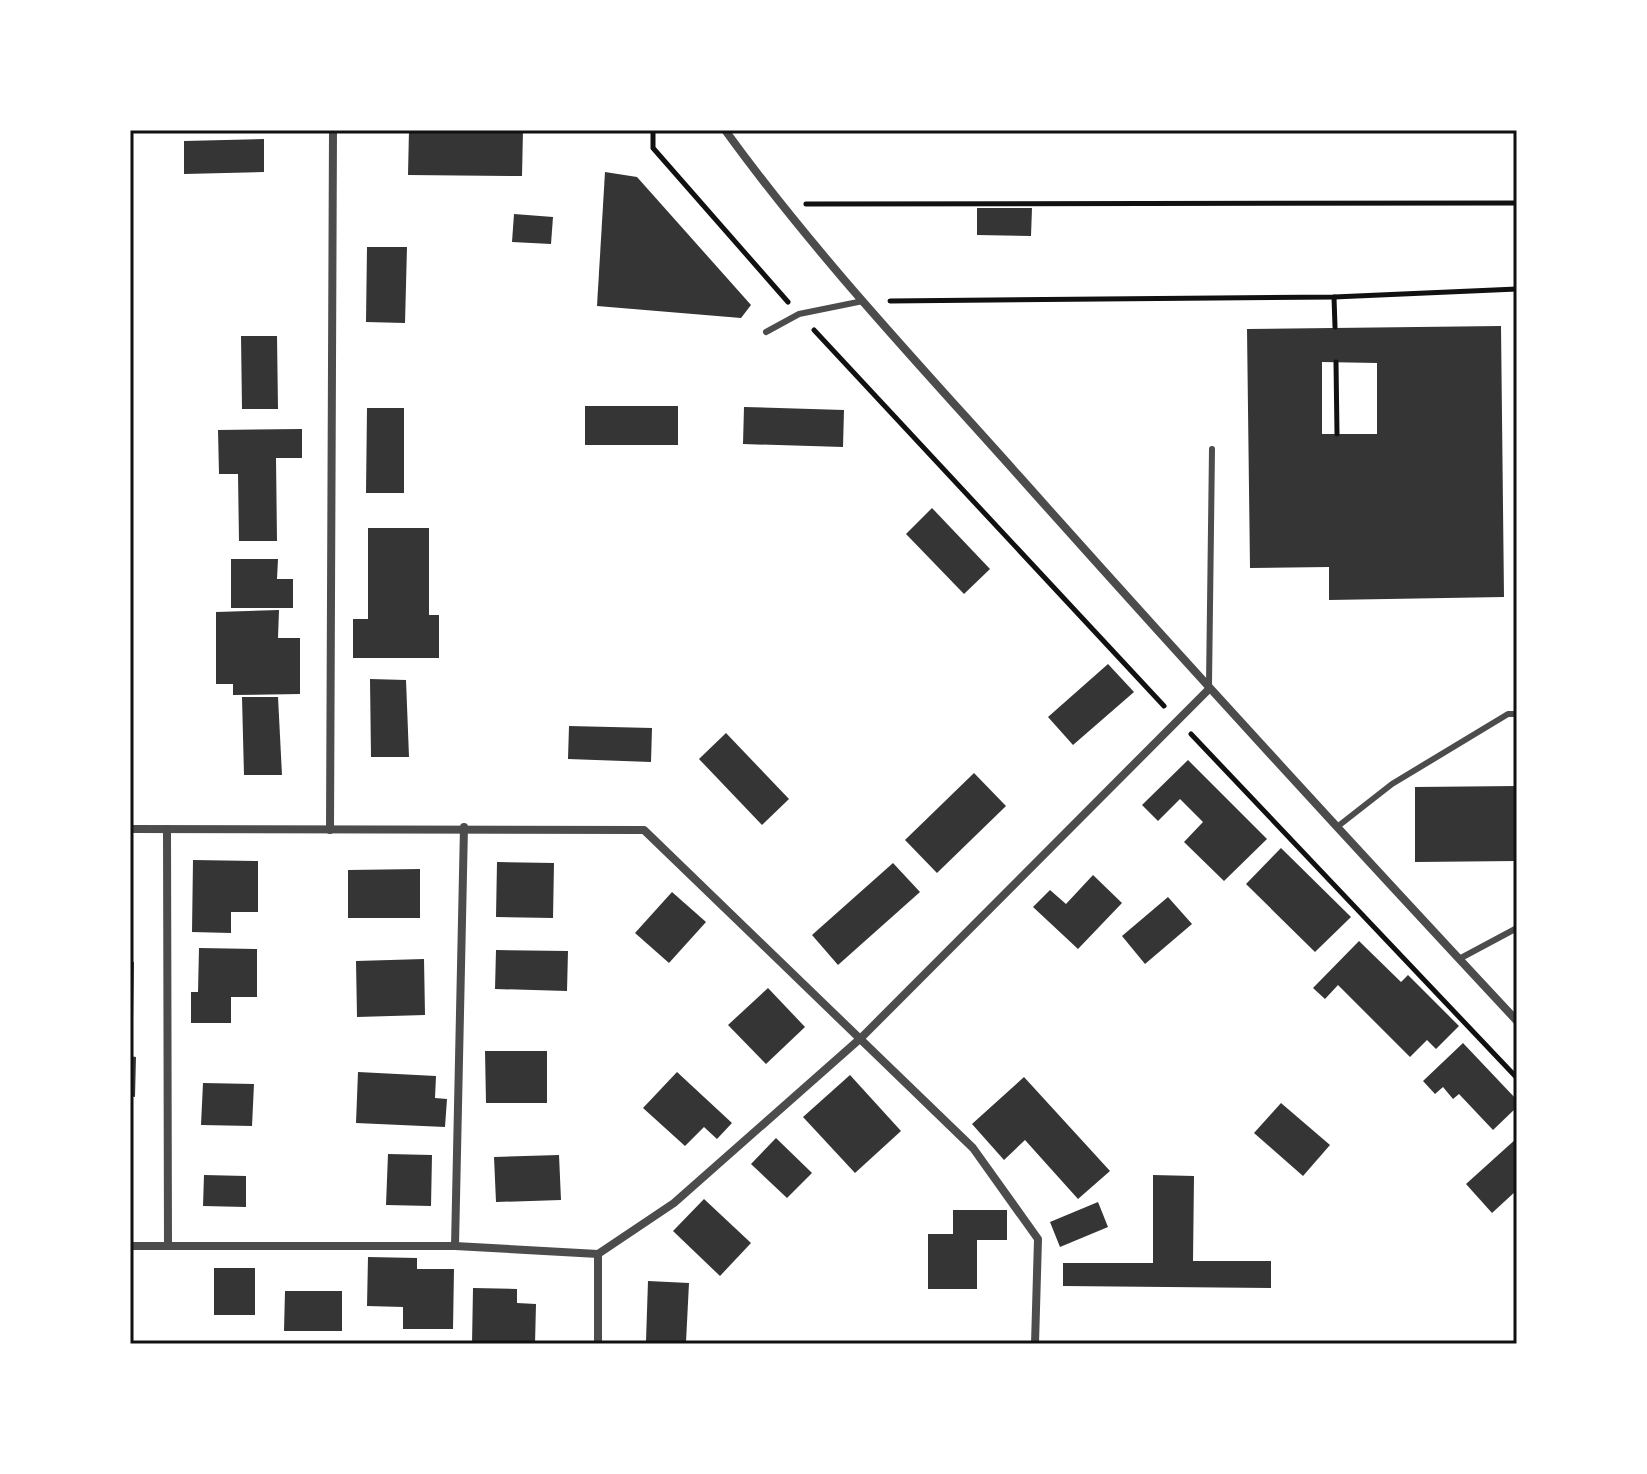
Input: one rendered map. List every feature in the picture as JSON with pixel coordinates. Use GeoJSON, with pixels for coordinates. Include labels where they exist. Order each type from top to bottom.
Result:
{"type":"FeatureCollection","features":[{"type":"Feature","properties":{"kind":"street"},"geometry":{"type":"LineString","coordinates":[[330,830],[333,130]]}},
{"type":"Feature","properties":{"kind":"street"},"geometry":{"type":"LineString","coordinates":[[725,130],[779,204],[863,301],[1209,689],[1517,1021]]}},
{"type":"Feature","properties":{"kind":"street"},"geometry":{"type":"LineString","coordinates":[[130,1246],[455,1246],[598,1254],[674,1203],[862,1037],[1176,718],[1209,689]]}},
{"type":"Feature","properties":{"kind":"street"},"geometry":{"type":"LineString","coordinates":[[455,1246],[464,827]]}},
{"type":"Feature","properties":{"kind":"street"},"geometry":{"type":"LineString","coordinates":[[130,829],[464,827],[644,830],[862,1037],[973,1148],[1038,1239],[1035,1344]]}},
{"type":"Feature","properties":{"kind":"street"},"geometry":{"type":"LineString","coordinates":[[167,829],[168,1246]]}},
{"type":"Feature","properties":{"kind":"street"},"geometry":{"type":"LineString","coordinates":[[598,1254],[598,1344]]}},
{"type":"Feature","properties":{"kind":"lane"},"geometry":{"type":"LineString","coordinates":[[766,332],[799,314],[863,301]]}},
{"type":"Feature","properties":{"kind":"lane"},"geometry":{"type":"LineString","coordinates":[[1209,689],[1212,449]]}},
{"type":"Feature","properties":{"kind":"lane"},"geometry":{"type":"LineString","coordinates":[[1337,827],[1392,784],[1508,714],[1517,714]]}},
{"type":"Feature","properties":{"kind":"lane"},"geometry":{"type":"LineString","coordinates":[[1459,959],[1517,928]]}},
{"type":"Feature","properties":{"kind":"path"},"geometry":{"type":"LineString","coordinates":[[653,130],[653,148],[799,314],[1517,1078]]}},
{"type":"Feature","properties":{"kind":"path"},"geometry":{"type":"LineString","coordinates":[[779,204],[1517,203]]}},
{"type":"Feature","properties":{"kind":"path"},"geometry":{"type":"LineString","coordinates":[[863,301],[1334,297],[1517,289]]}},
{"type":"Feature","properties":{"kind":"path"},"geometry":{"type":"LineString","coordinates":[[1334,297],[1335,327]]}},
{"type":"Feature","properties":{"kind":"path"},"geometry":{"type":"LineString","coordinates":[[1336,362],[1337,434]]}},
{"type":"Feature","properties":{"kind":"building"},"geometry":{"type":"Polygon","coordinates":[[[409,130],[523,130],[522,176],[408,175],[409,130]]]}},
{"type":"Feature","properties":{"kind":"building"},"geometry":{"type":"Polygon","coordinates":[[[264,139],[264,172],[184,174],[184,141],[264,139]]]}},
{"type":"Feature","properties":{"kind":"building"},"geometry":{"type":"Polygon","coordinates":[[[605,172],[637,177],[751,305],[741,318],[597,306],[605,172]]]}},
{"type":"Feature","properties":{"kind":"building"},"geometry":{"type":"Polygon","coordinates":[[[977,208],[1032,208],[1031,236],[977,235],[977,208]]]}},
{"type":"Feature","properties":{"kind":"building"},"geometry":{"type":"Polygon","coordinates":[[[514,214],[553,217],[551,244],[512,242],[514,214]]]}},
{"type":"Feature","properties":{"kind":"building"},"geometry":{"type":"Polygon","coordinates":[[[367,247],[407,247],[405,323],[366,322],[367,247]]]}},
{"type":"Feature","properties":{"kind":"building"},"geometry":{"type":"Polygon","coordinates":[[[1501,326],[1504,597],[1329,600],[1329,567],[1250,568],[1247,329],[1501,326]],[[1322,362],[1322,434],[1377,434],[1377,363],[1322,362]]]}},
{"type":"Feature","properties":{"kind":"building"},"geometry":{"type":"Polygon","coordinates":[[[241,336],[277,336],[278,409],[242,409],[241,336]]]}},
{"type":"Feature","properties":{"kind":"building"},"geometry":{"type":"Polygon","coordinates":[[[585,406],[678,406],[678,445],[585,445],[585,406]]]}},
{"type":"Feature","properties":{"kind":"building"},"geometry":{"type":"Polygon","coordinates":[[[744,407],[844,410],[843,447],[743,444],[744,407]]]}},
{"type":"Feature","properties":{"kind":"building"},"geometry":{"type":"Polygon","coordinates":[[[367,408],[404,408],[404,493],[366,493],[367,408]]]}},
{"type":"Feature","properties":{"kind":"building"},"geometry":{"type":"Polygon","coordinates":[[[302,429],[302,458],[276,458],[277,541],[239,541],[238,474],[219,474],[218,430],[302,429]]]}},
{"type":"Feature","properties":{"kind":"building"},"geometry":{"type":"Polygon","coordinates":[[[932,508],[990,569],[964,594],[906,534],[932,508]]]}},
{"type":"Feature","properties":{"kind":"building"},"geometry":{"type":"Polygon","coordinates":[[[368,528],[429,528],[429,615],[439,615],[439,658],[353,658],[353,619],[368,619],[368,528]]]}},
{"type":"Feature","properties":{"kind":"building"},"geometry":{"type":"Polygon","coordinates":[[[231,559],[278,559],[277,579],[293,579],[293,608],[231,608],[231,559]]]}},
{"type":"Feature","properties":{"kind":"building"},"geometry":{"type":"Polygon","coordinates":[[[279,610],[278,638],[300,638],[300,694],[233,695],[233,684],[216,684],[216,612],[279,610]]]}},
{"type":"Feature","properties":{"kind":"building"},"geometry":{"type":"Polygon","coordinates":[[[1108,664],[1134,692],[1073,745],[1048,717],[1108,664]]]}},
{"type":"Feature","properties":{"kind":"building"},"geometry":{"type":"Polygon","coordinates":[[[370,679],[406,680],[409,757],[371,757],[370,679]]]}},
{"type":"Feature","properties":{"kind":"building"},"geometry":{"type":"Polygon","coordinates":[[[242,697],[278,697],[282,775],[244,775],[242,697]]]}},
{"type":"Feature","properties":{"kind":"building"},"geometry":{"type":"Polygon","coordinates":[[[569,726],[652,728],[651,762],[568,759],[569,726]]]}},
{"type":"Feature","properties":{"kind":"building"},"geometry":{"type":"Polygon","coordinates":[[[726,733],[789,799],[762,825],[699,759],[726,733]]]}},
{"type":"Feature","properties":{"kind":"building"},"geometry":{"type":"Polygon","coordinates":[[[1188,760],[1267,839],[1224,881],[1184,842],[1203,822],[1180,799],[1158,821],[1142,805],[1188,760]]]}},
{"type":"Feature","properties":{"kind":"building"},"geometry":{"type":"Polygon","coordinates":[[[974,773],[1006,806],[937,873],[905,840],[974,773]]]}},
{"type":"Feature","properties":{"kind":"building"},"geometry":{"type":"Polygon","coordinates":[[[1517,786],[1517,861],[1415,862],[1415,787],[1517,786]]]}},
{"type":"Feature","properties":{"kind":"building"},"geometry":{"type":"Polygon","coordinates":[[[1281,848],[1351,917],[1315,952],[1246,884],[1281,848]]]}},
{"type":"Feature","properties":{"kind":"building"},"geometry":{"type":"Polygon","coordinates":[[[193,860],[258,861],[258,912],[231,912],[231,933],[192,932],[193,860]]]}},
{"type":"Feature","properties":{"kind":"building"},"geometry":{"type":"Polygon","coordinates":[[[497,862],[554,863],[553,918],[496,917],[497,862]]]}},
{"type":"Feature","properties":{"kind":"building"},"geometry":{"type":"Polygon","coordinates":[[[893,863],[920,892],[838,965],[812,935],[893,863]]]}},
{"type":"Feature","properties":{"kind":"building"},"geometry":{"type":"Polygon","coordinates":[[[420,869],[420,918],[348,918],[348,870],[420,869]]]}},
{"type":"Feature","properties":{"kind":"building"},"geometry":{"type":"Polygon","coordinates":[[[1093,875],[1122,903],[1078,949],[1033,907],[1050,890],[1066,904],[1093,875]]]}},
{"type":"Feature","properties":{"kind":"building"},"geometry":{"type":"Polygon","coordinates":[[[672,892],[706,922],[669,963],[635,933],[672,892]]]}},
{"type":"Feature","properties":{"kind":"building"},"geometry":{"type":"Polygon","coordinates":[[[1168,897],[1192,924],[1145,964],[1122,936],[1168,897]]]}},
{"type":"Feature","properties":{"kind":"building"},"geometry":{"type":"Polygon","coordinates":[[[1359,941],[1401,982],[1408,975],[1459,1026],[1436,1049],[1427,1040],[1410,1057],[1338,985],[1325,999],[1313,988],[1359,941]]]}},
{"type":"Feature","properties":{"kind":"building"},"geometry":{"type":"Polygon","coordinates":[[[199,948],[257,949],[257,997],[231,997],[231,1023],[191,1023],[191,992],[198,992],[199,948]]]}},
{"type":"Feature","properties":{"kind":"building"},"geometry":{"type":"Polygon","coordinates":[[[496,950],[568,951],[567,991],[495,989],[496,950]]]}},
{"type":"Feature","properties":{"kind":"building"},"geometry":{"type":"Polygon","coordinates":[[[424,959],[425,1015],[357,1017],[356,961],[424,959]]]}},
{"type":"Feature","properties":{"kind":"building"},"geometry":{"type":"Polygon","coordinates":[[[130,962],[134,962],[133,1019],[130,1019],[130,962]]]}},
{"type":"Feature","properties":{"kind":"building"},"geometry":{"type":"Polygon","coordinates":[[[768,988],[805,1027],[766,1064],[728,1025],[768,988]]]}},
{"type":"Feature","properties":{"kind":"building"},"geometry":{"type":"Polygon","coordinates":[[[1463,1043],[1517,1100],[1517,1107],[1493,1130],[1459,1094],[1453,1099],[1443,1087],[1435,1094],[1423,1081],[1463,1043]]]}},
{"type":"Feature","properties":{"kind":"building"},"geometry":{"type":"Polygon","coordinates":[[[485,1051],[547,1051],[547,1103],[486,1103],[485,1051]]]}},
{"type":"Feature","properties":{"kind":"building"},"geometry":{"type":"Polygon","coordinates":[[[130,1056],[136,1057],[135,1097],[130,1096],[130,1056]]]}},
{"type":"Feature","properties":{"kind":"building"},"geometry":{"type":"Polygon","coordinates":[[[358,1072],[436,1076],[435,1098],[447,1099],[445,1127],[356,1123],[358,1072]]]}},
{"type":"Feature","properties":{"kind":"building"},"geometry":{"type":"Polygon","coordinates":[[[677,1072],[732,1123],[717,1139],[704,1127],[685,1146],[643,1108],[677,1072]]]}},
{"type":"Feature","properties":{"kind":"building"},"geometry":{"type":"Polygon","coordinates":[[[850,1075],[901,1131],[855,1173],[803,1117],[850,1075]]]}},
{"type":"Feature","properties":{"kind":"building"},"geometry":{"type":"Polygon","coordinates":[[[1024,1077],[1110,1171],[1078,1199],[1025,1140],[1004,1160],[972,1124],[1024,1077]]]}},
{"type":"Feature","properties":{"kind":"building"},"geometry":{"type":"Polygon","coordinates":[[[203,1083],[254,1084],[252,1126],[201,1125],[203,1083]]]}},
{"type":"Feature","properties":{"kind":"building"},"geometry":{"type":"Polygon","coordinates":[[[1281,1103],[1330,1145],[1303,1176],[1254,1133],[1281,1103]]]}},
{"type":"Feature","properties":{"kind":"building"},"geometry":{"type":"Polygon","coordinates":[[[776,1138],[812,1173],[787,1198],[751,1164],[776,1138]]]}},
{"type":"Feature","properties":{"kind":"building"},"geometry":{"type":"Polygon","coordinates":[[[1517,1138],[1517,1190],[1492,1213],[1466,1184],[1517,1138]]]}},
{"type":"Feature","properties":{"kind":"building"},"geometry":{"type":"Polygon","coordinates":[[[388,1154],[432,1155],[431,1206],[386,1205],[388,1154]]]}},
{"type":"Feature","properties":{"kind":"building"},"geometry":{"type":"Polygon","coordinates":[[[559,1155],[561,1200],[496,1202],[494,1157],[559,1155]]]}},
{"type":"Feature","properties":{"kind":"building"},"geometry":{"type":"Polygon","coordinates":[[[204,1175],[246,1176],[246,1207],[203,1206],[204,1175]]]}},
{"type":"Feature","properties":{"kind":"building"},"geometry":{"type":"Polygon","coordinates":[[[1153,1175],[1194,1176],[1193,1261],[1271,1261],[1271,1288],[1063,1286],[1063,1263],[1153,1263],[1153,1175]]]}},
{"type":"Feature","properties":{"kind":"building"},"geometry":{"type":"Polygon","coordinates":[[[704,1199],[751,1243],[720,1276],[673,1231],[704,1199]]]}},
{"type":"Feature","properties":{"kind":"building"},"geometry":{"type":"Polygon","coordinates":[[[1098,1202],[1108,1227],[1060,1247],[1050,1222],[1098,1202]]]}},
{"type":"Feature","properties":{"kind":"building"},"geometry":{"type":"Polygon","coordinates":[[[953,1210],[1007,1210],[1007,1240],[977,1240],[977,1289],[928,1289],[928,1234],[953,1234],[953,1210]]]}},
{"type":"Feature","properties":{"kind":"building"},"geometry":{"type":"Polygon","coordinates":[[[368,1257],[417,1258],[417,1269],[454,1269],[453,1329],[403,1329],[403,1307],[367,1306],[368,1257]]]}},
{"type":"Feature","properties":{"kind":"building"},"geometry":{"type":"Polygon","coordinates":[[[214,1268],[255,1268],[255,1315],[214,1315],[214,1268]]]}},
{"type":"Feature","properties":{"kind":"building"},"geometry":{"type":"Polygon","coordinates":[[[648,1281],[689,1283],[686,1342],[646,1341],[648,1281]]]}},
{"type":"Feature","properties":{"kind":"building"},"geometry":{"type":"Polygon","coordinates":[[[473,1288],[517,1289],[517,1303],[536,1304],[535,1344],[472,1344],[473,1288]]]}},
{"type":"Feature","properties":{"kind":"building"},"geometry":{"type":"Polygon","coordinates":[[[285,1291],[342,1291],[342,1331],[284,1331],[285,1291]]]}}]}
